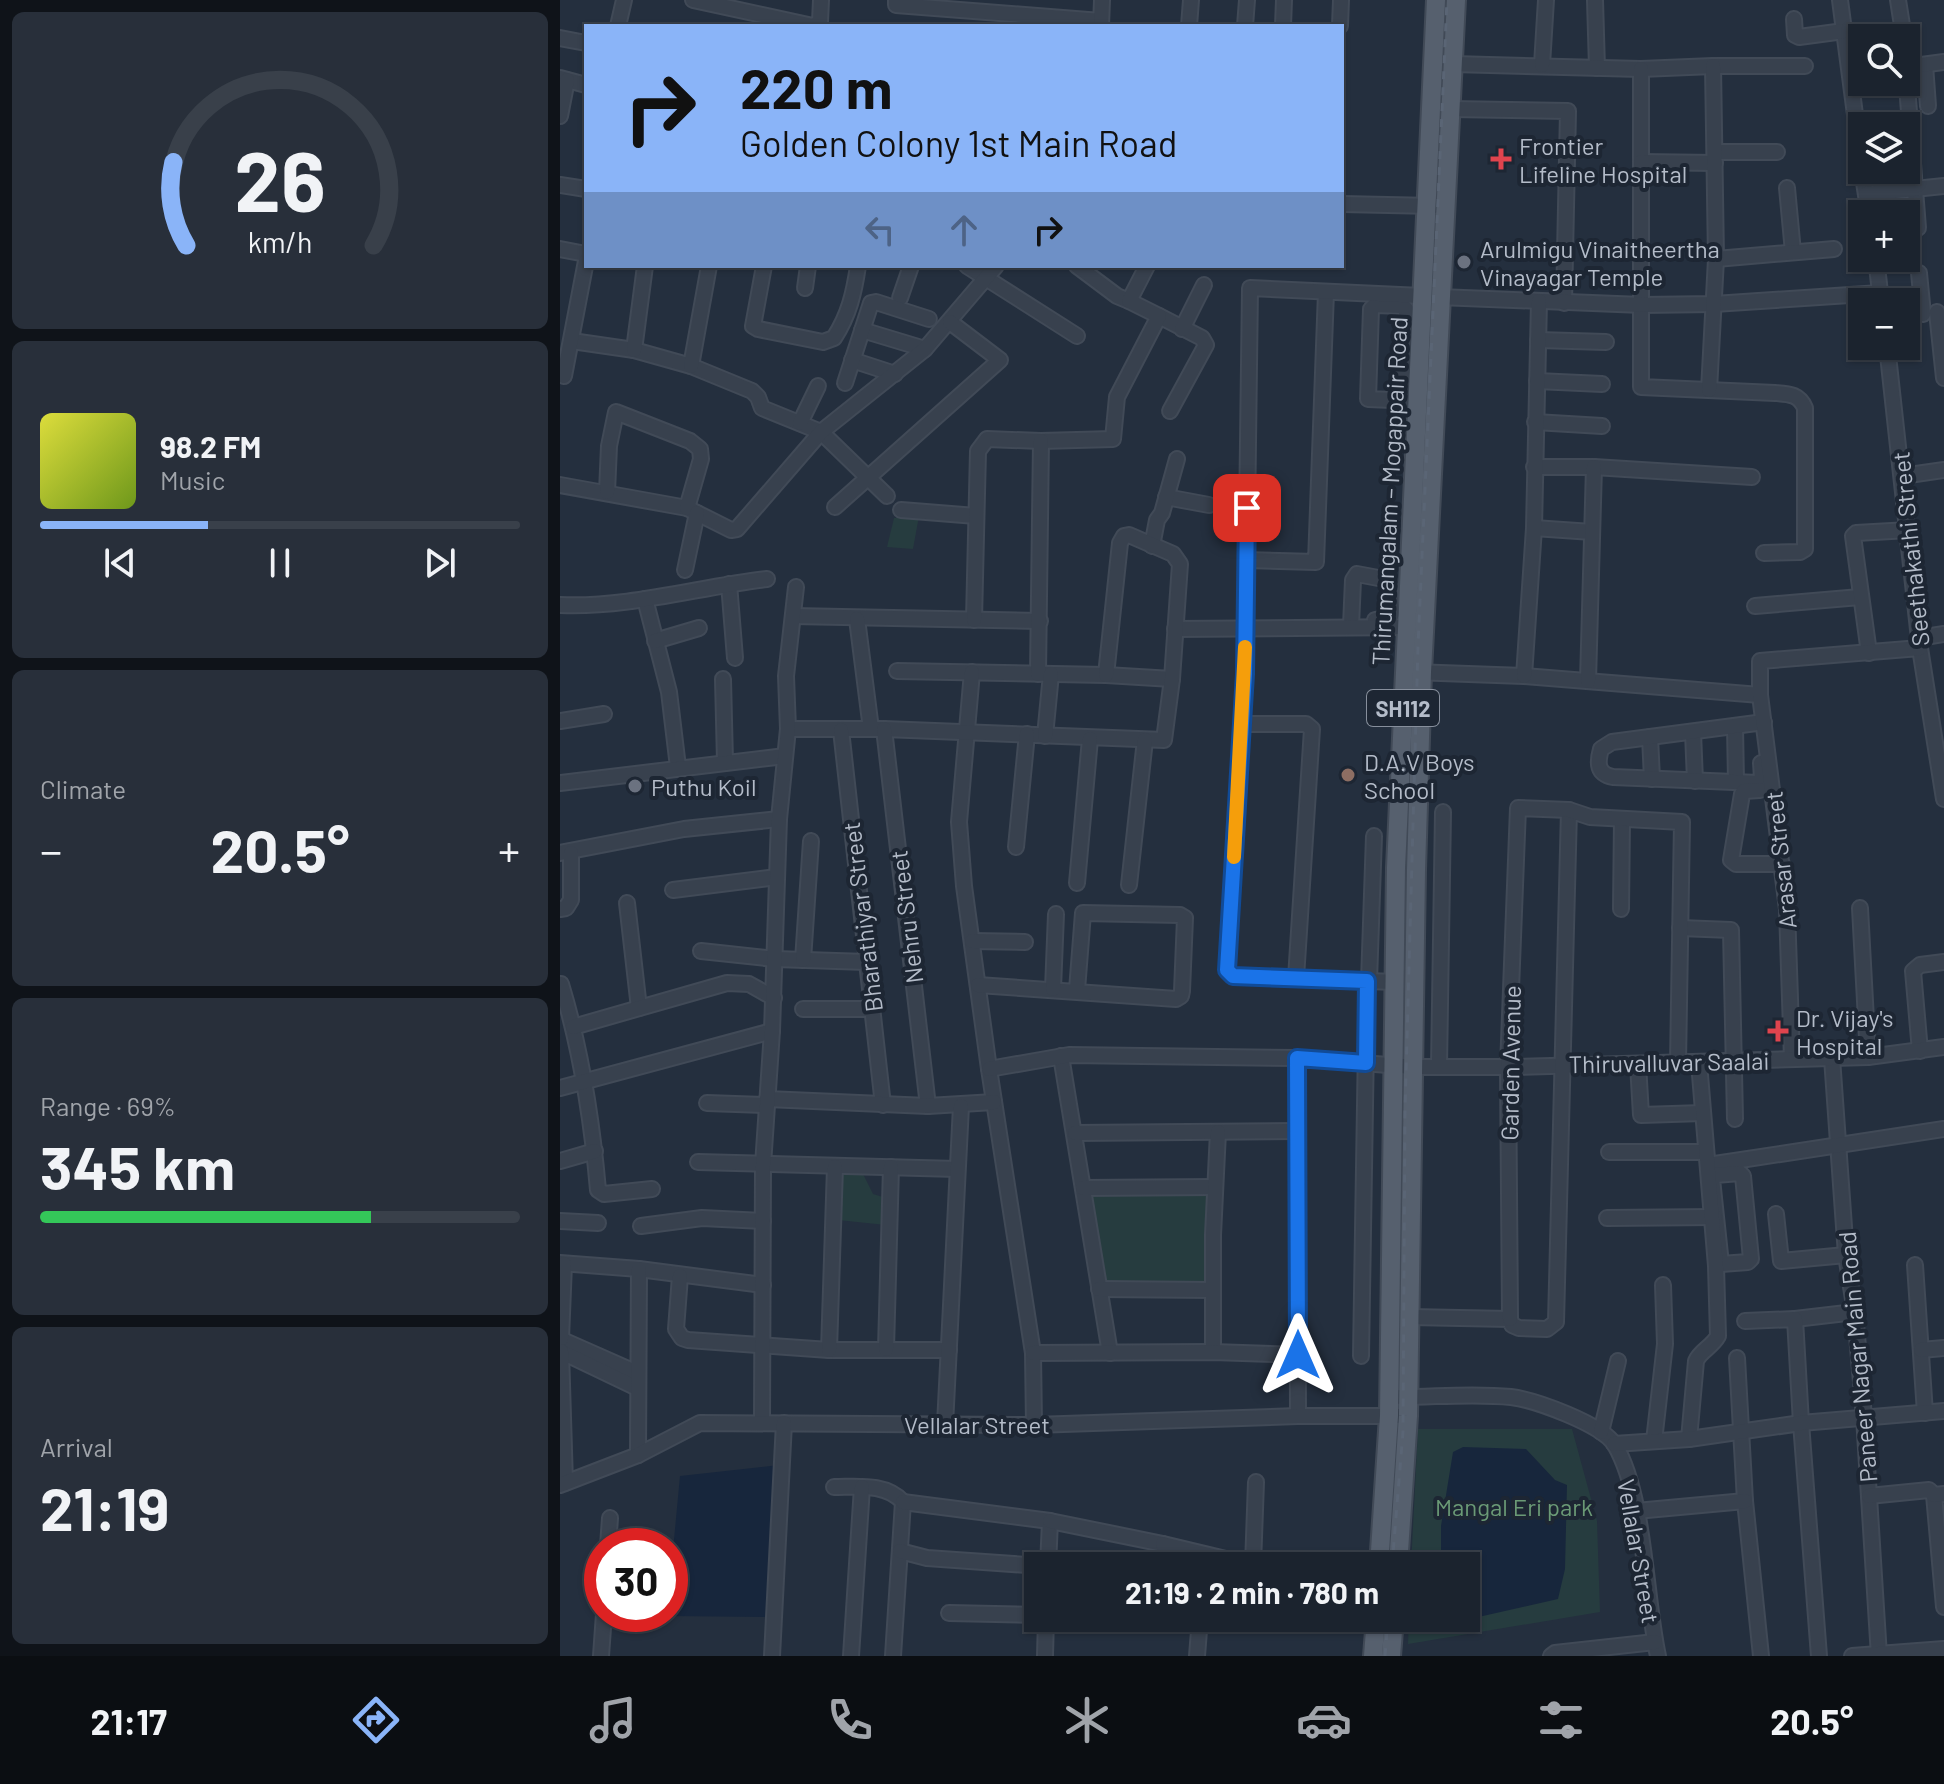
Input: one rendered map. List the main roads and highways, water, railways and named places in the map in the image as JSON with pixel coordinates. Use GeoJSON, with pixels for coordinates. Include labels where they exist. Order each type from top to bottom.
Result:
{"type":"FeatureCollection","features":[{"type":"Feature","properties":{"kind":"main road","name":"Thirumangalam – Mogappair Road"},"geometry":{"type":"LineString","coordinates":[[1399,1397],[1410,1317],[1414,1067],[1414,672],[1435,206],[1436,0]]}},
{"type":"Feature","properties":{"kind":"main road","name":"Thirumangalam – Mogappair Road"},"geometry":{"type":"LineString","coordinates":[[1435,206],[1451,109],[1456,0]]}},
{"type":"Feature","properties":{"kind":"main road","name":"Thirumangalam – Mogappair Road"},"geometry":{"type":"LineString","coordinates":[[1399,1397],[1394,1066],[1396,868],[1414,672],[1407,627],[1410,573],[1409,401],[1414,320],[1430,297]]}},
{"type":"Feature","properties":{"kind":"main road"},"geometry":{"type":"LineString","coordinates":[[1398,1552],[1399,1397]]}},
{"type":"Feature","properties":{"kind":"main road"},"geometry":{"type":"LineString","coordinates":[[1381,1552],[1399,1416]]}},
{"type":"Feature","properties":{"kind":"main road"},"geometry":{"type":"LineString","coordinates":[[1373,1656],[1375,1632]]}},
{"type":"Feature","properties":{"kind":"main road"},"geometry":{"type":"LineString","coordinates":[[1391,1656],[1393,1632]]}},
{"type":"Feature","properties":{"kind":"water"},"geometry":{"type":"Polygon","coordinates":[[[1463,1447],[1526,1449],[1555,1480],[1567,1485],[1565,1569],[1558,1599],[1480,1617],[1480,1552],[1441,1552],[1441,1526],[1453,1452],[1463,1447]]]}},
{"type":"Feature","properties":{"kind":"water"},"geometry":{"type":"Polygon","coordinates":[[[779,1465],[768,1617],[688,1616],[688,1528],[675,1528],[680,1476],[779,1465]]]}},
{"type":"Feature","properties":{"kind":"railway"},"geometry":{"type":"LineString","coordinates":[[1393,1552],[1403,1432],[1405,1111],[1418,646],[1447,0]]}},
{"type":"Feature","properties":{"kind":"railway"},"geometry":{"type":"LineString","coordinates":[[1385,1656],[1387,1632]]}},
{"type":"Feature","properties":{"kind":"place","name":"Frontier Lifeline Hospital"},"geometry":{"type":"Point","coordinates":[1501,159]}},
{"type":"Feature","properties":{"kind":"place","name":"Arulmigu Vinaitheertha Vinayagar Temple"},"geometry":{"type":"Point","coordinates":[1464,262]}},
{"type":"Feature","properties":{"kind":"place","name":"D.A.V Boys School"},"geometry":{"type":"Point","coordinates":[1348,775]}},
{"type":"Feature","properties":{"kind":"place","name":"Puthu Koil"},"geometry":{"type":"Point","coordinates":[635,786]}},
{"type":"Feature","properties":{"kind":"place","name":"Dr. Vijay's Hospital"},"geometry":{"type":"Point","coordinates":[1778,1031]}},
{"type":"Feature","properties":{"kind":"park label","name":"Mangal Eri park"},"geometry":{"type":"Point","coordinates":[1514,1506]}}]}
